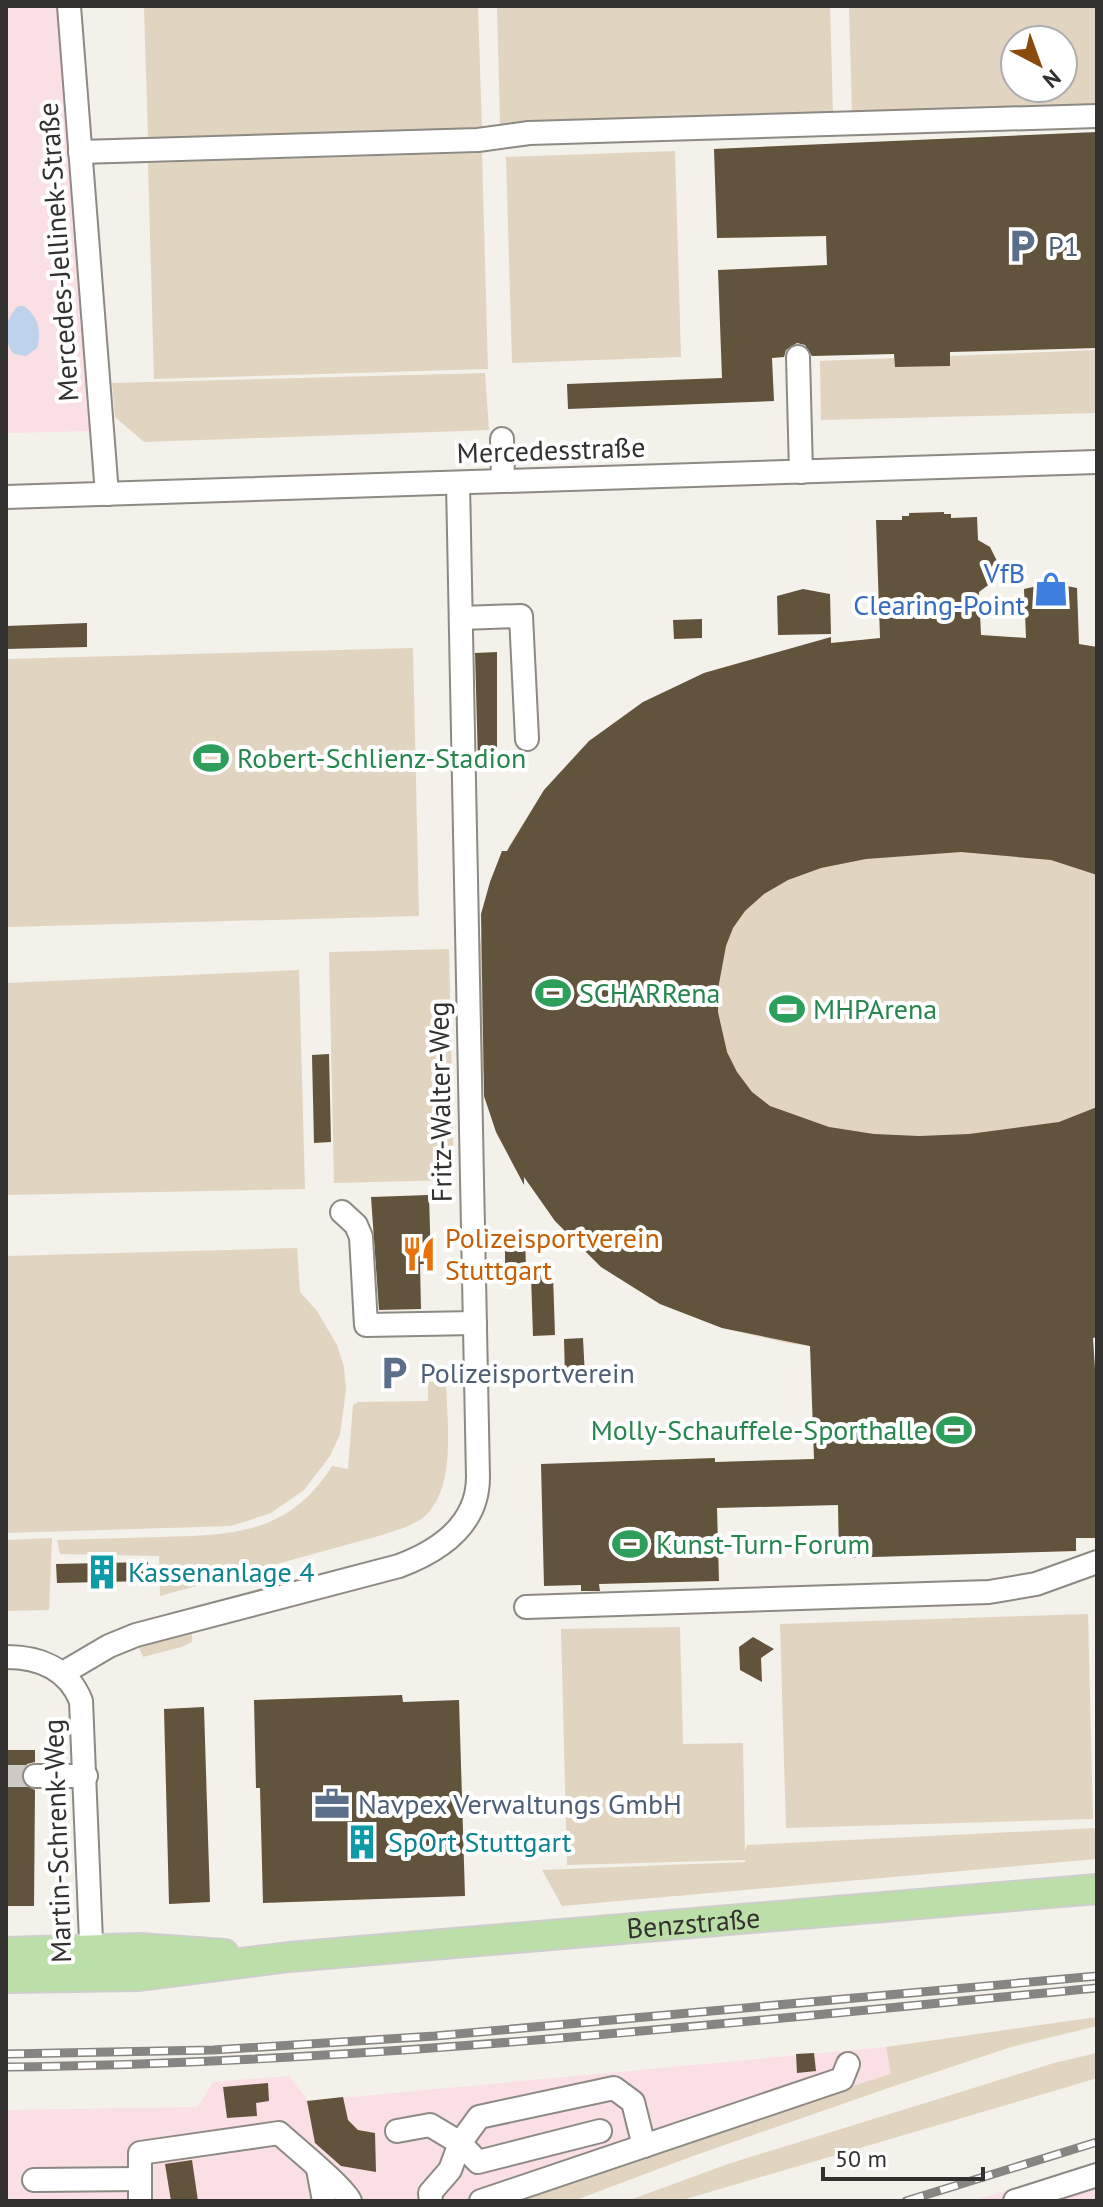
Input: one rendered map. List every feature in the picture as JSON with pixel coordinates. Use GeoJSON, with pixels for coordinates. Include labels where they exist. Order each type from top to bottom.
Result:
{"type":"FeatureCollection","features":[{"type":"Feature","properties":{"kind":"main road","name":"Benzstraße"},"geometry":{"type":"LineString","coordinates":[[6,1978],[170,1973],[289,1957],[1097,1889]]}},
{"type":"Feature","properties":{"kind":"main road","name":"Benzstraße"},"geometry":{"type":"LineString","coordinates":[[6,1952],[139,1948],[289,1957]]}},
{"type":"Feature","properties":{"kind":"street","name":"Mercedes-Jellinek-Straße"},"geometry":{"type":"LineString","coordinates":[[69,6],[107,494]]}},
{"type":"Feature","properties":{"kind":"street"},"geometry":{"type":"LineString","coordinates":[[80,152],[478,140],[529,133],[1097,116]]}},
{"type":"Feature","properties":{"kind":"street"},"geometry":{"type":"LineString","coordinates":[[798,357],[801,472]]}},
{"type":"Feature","properties":{"kind":"street"},"geometry":{"type":"LineString","coordinates":[[502,439],[503,481]]}},
{"type":"Feature","properties":{"kind":"street","name":"Mercedesstraße"},"geometry":{"type":"LineString","coordinates":[[6,497],[1097,462]]}},
{"type":"Feature","properties":{"kind":"street","name":"Fritz-Walter-Weg"},"geometry":{"type":"LineString","coordinates":[[63,1673],[109,1646],[136,1635],[399,1566],[446,1542],[471,1511],[478,1487],[458,483]]}},
{"type":"Feature","properties":{"kind":"street"},"geometry":{"type":"LineString","coordinates":[[461,618],[521,616],[527,739]]}},
{"type":"Feature","properties":{"kind":"street"},"geometry":{"type":"LineString","coordinates":[[342,1212],[356,1225],[361,1237],[366,1325],[475,1323]]}},
{"type":"Feature","properties":{"kind":"street"},"geometry":{"type":"LineString","coordinates":[[526,1607],[989,1592],[1036,1584],[1097,1562]]}},
{"type":"Feature","properties":{"kind":"street"},"geometry":{"type":"LineString","coordinates":[[6,1657],[35,1660],[63,1673]]}},
{"type":"Feature","properties":{"kind":"street","name":"Martin-Schrenk-Weg"},"geometry":{"type":"LineString","coordinates":[[63,1673],[77,1690],[81,1701],[92,1977]]}},
{"type":"Feature","properties":{"kind":"street"},"geometry":{"type":"LineString","coordinates":[[35,1776],[86,1776]]}},
{"type":"Feature","properties":{"kind":"street"},"geometry":{"type":"LineString","coordinates":[[481,2201],[842,2079],[848,2064]]}},
{"type":"Feature","properties":{"kind":"street"},"geometry":{"type":"LineString","coordinates":[[431,2201],[430,2193],[450,2170],[460,2143],[479,2117],[614,2088],[633,2102],[644,2146]]}},
{"type":"Feature","properties":{"kind":"street"},"geometry":{"type":"LineString","coordinates":[[397,2131],[430,2125],[460,2143],[478,2162],[600,2131]]}},
{"type":"Feature","properties":{"kind":"street"},"geometry":{"type":"LineString","coordinates":[[34,2180],[140,2190],[140,2153],[279,2133],[347,2192],[350,2201]]}},
{"type":"Feature","properties":{"kind":"street"},"geometry":{"type":"LineString","coordinates":[[318,2169],[324,2201]]}},
{"type":"Feature","properties":{"kind":"street"},"geometry":{"type":"LineString","coordinates":[[1015,2201],[1097,2175]]}},
{"type":"Feature","properties":{"kind":"shaded area"},"geometry":{"type":"Polygon","coordinates":[[[6,6],[59,6],[92,431],[6,433],[6,6]]]}},
{"type":"Feature","properties":{"kind":"shaded area"},"geometry":{"type":"Polygon","coordinates":[[[144,6],[478,6],[482,129],[148,139],[144,6]]]}},
{"type":"Feature","properties":{"kind":"shaded area"},"geometry":{"type":"Polygon","coordinates":[[[497,6],[830,6],[833,113],[500,124],[497,6]]]}},
{"type":"Feature","properties":{"kind":"shaded area"},"geometry":{"type":"Polygon","coordinates":[[[849,6],[1097,6],[1097,106],[852,113],[849,6]]]}},
{"type":"Feature","properties":{"kind":"shaded area"},"geometry":{"type":"Polygon","coordinates":[[[675,151],[681,357],[512,363],[506,157],[675,151]]]}},
{"type":"Feature","properties":{"kind":"shaded area"},"geometry":{"type":"Polygon","coordinates":[[[482,153],[488,369],[154,379],[148,163],[482,153]]]}},
{"type":"Feature","properties":{"kind":"shaded area"},"geometry":{"type":"Polygon","coordinates":[[[1097,350],[1097,413],[821,420],[820,361],[1097,350]]]}},
{"type":"Feature","properties":{"kind":"shaded area"},"geometry":{"type":"Polygon","coordinates":[[[485,373],[489,430],[144,442],[115,417],[112,383],[485,373]]]}},
{"type":"Feature","properties":{"kind":"shaded area","name":"MHPArena"},"geometry":{"type":"Polygon","coordinates":[[[962,635],[1028,638],[1097,647],[1097,1337],[1050,1346],[853,1352],[787,1343],[722,1328],[660,1304],[601,1267],[555,1221],[518,1168],[491,1108],[477,1043],[475,976],[486,909],[509,846],[544,790],[589,741],[704,673],[767,655],[832,643],[962,635]]]}},
{"type":"Feature","properties":{"kind":"shaded area","name":"Robert-Schlienz-Stadion"},"geometry":{"type":"Polygon","coordinates":[[[413,648],[419,916],[8,927],[6,659],[413,648]]]}},
{"type":"Feature","properties":{"kind":"shaded area"},"geometry":{"type":"Polygon","coordinates":[[[449,949],[454,1180],[334,1183],[329,952],[449,949]]]}},
{"type":"Feature","properties":{"kind":"shaded area"},"geometry":{"type":"Polygon","coordinates":[[[299,970],[305,1189],[6,1195],[6,983],[299,970]]]}},
{"type":"Feature","properties":{"kind":"shaded area"},"geometry":{"type":"Polygon","coordinates":[[[297,1248],[300,1292],[317,1311],[337,1345],[344,1367],[346,1390],[340,1434],[330,1456],[304,1490],[271,1513],[231,1526],[6,1533],[6,1256],[297,1248]]]}},
{"type":"Feature","properties":{"kind":"shaded area"},"geometry":{"type":"Polygon","coordinates":[[[428,1382],[446,1382],[446,1470],[436,1502],[427,1514],[411,1525],[160,1596],[159,1556],[60,1554],[57,1540],[212,1535],[236,1532],[278,1518],[297,1506],[332,1466],[348,1469],[353,1405],[358,1402],[428,1401],[428,1382]]]}},
{"type":"Feature","properties":{"kind":"shaded area"},"geometry":{"type":"Polygon","coordinates":[[[52,1538],[49,1610],[6,1611],[6,1540],[52,1538]]]}},
{"type":"Feature","properties":{"kind":"shaded area"},"geometry":{"type":"Polygon","coordinates":[[[1088,1614],[1093,1819],[786,1828],[780,1624],[1088,1614]]]}},
{"type":"Feature","properties":{"kind":"shaded area"},"geometry":{"type":"Polygon","coordinates":[[[680,1627],[683,1744],[743,1743],[745,1852],[747,1845],[1097,1828],[1097,1859],[562,1906],[542,1870],[745,1862],[567,1865],[561,1629],[680,1627]]]}},
{"type":"Feature","properties":{"kind":"shaded area"},"geometry":{"type":"Polygon","coordinates":[[[192,1631],[192,1642],[143,1657],[138,1645],[192,1631]]]}},
{"type":"Feature","properties":{"kind":"shaded area"},"geometry":{"type":"Polygon","coordinates":[[[1097,2017],[1097,2026],[1011,2047],[891,2087],[573,2201],[501,2201],[680,2140],[891,2074],[886,2047],[1097,2017]]]}},
{"type":"Feature","properties":{"kind":"shaded area"},"geometry":{"type":"Polygon","coordinates":[[[886,2047],[891,2074],[680,2140],[501,2201],[6,2201],[6,2110],[198,2107],[213,2082],[289,2076],[308,2101],[886,2047]]]}},
{"type":"Feature","properties":{"kind":"shaded area"},"geometry":{"type":"Polygon","coordinates":[[[1097,2053],[1097,2078],[679,2201],[627,2201],[728,2164],[1054,2063],[1097,2053]]]}},
{"type":"Feature","properties":{"kind":"shaded area"},"geometry":{"type":"Polygon","coordinates":[[[1097,2163],[1097,2201],[972,2201],[1097,2163]]]}},
{"type":"Feature","properties":{"kind":"water"},"geometry":{"type":"Polygon","coordinates":[[[18,306],[24,306],[33,315],[39,330],[37,348],[26,356],[14,354],[6,336],[10,317],[18,306]]]}},
{"type":"Feature","properties":{"kind":"building","name":"P1"},"geometry":{"type":"Polygon","coordinates":[[[1097,132],[1097,348],[950,352],[950,366],[895,367],[894,354],[812,356],[805,345],[797,343],[786,350],[784,357],[772,358],[774,401],[568,409],[567,384],[722,378],[718,270],[827,265],[826,236],[717,238],[714,149],[1097,132]]]}},
{"type":"Feature","properties":{"kind":"building","name":"MHPArena"},"geometry":{"type":"Polygon","coordinates":[[[909,513],[951,514],[951,518],[977,517],[978,540],[990,547],[998,563],[995,580],[979,592],[981,635],[1026,638],[1024,589],[1051,583],[1077,588],[1079,644],[1097,647],[1097,875],[1051,860],[961,852],[866,859],[821,868],[788,880],[764,894],[745,911],[733,928],[726,946],[718,989],[718,1012],[727,1052],[752,1092],[770,1106],[829,1127],[874,1134],[969,1134],[1059,1122],[1097,1107],[1097,1337],[1093,1338],[1097,1400],[1097,1538],[1076,1538],[1076,1551],[839,1558],[838,1505],[717,1508],[719,1581],[599,1584],[600,1591],[581,1591],[581,1585],[544,1586],[541,1464],[715,1458],[715,1462],[814,1459],[810,1346],[722,1328],[660,1304],[601,1267],[555,1221],[524,1177],[524,1185],[496,1132],[484,1096],[481,914],[490,882],[502,851],[507,851],[544,790],[589,741],[643,702],[704,673],[831,637],[831,643],[880,638],[876,520],[902,520],[902,516],[909,516],[909,513]]]}},
{"type":"Feature","properties":{"kind":"building"},"geometry":{"type":"Polygon","coordinates":[[[803,589],[830,594],[831,634],[778,635],[777,596],[803,589]]]}},
{"type":"Feature","properties":{"kind":"building"},"geometry":{"type":"Polygon","coordinates":[[[702,619],[702,638],[674,639],[673,620],[702,619]]]}},
{"type":"Feature","properties":{"kind":"building"},"geometry":{"type":"Polygon","coordinates":[[[87,623],[87,647],[6,649],[6,626],[87,623]]]}},
{"type":"Feature","properties":{"kind":"building"},"geometry":{"type":"Polygon","coordinates":[[[497,652],[497,761],[478,762],[475,653],[497,652]]]}},
{"type":"Feature","properties":{"kind":"building"},"geometry":{"type":"Polygon","coordinates":[[[329,1054],[331,1142],[314,1143],[312,1055],[329,1054]]]}},
{"type":"Feature","properties":{"kind":"building"},"geometry":{"type":"Polygon","coordinates":[[[429,1195],[431,1264],[420,1264],[421,1309],[379,1310],[371,1197],[429,1195]]]}},
{"type":"Feature","properties":{"kind":"building"},"geometry":{"type":"Polygon","coordinates":[[[505,1233],[525,1233],[526,1270],[505,1271],[505,1233]]]}},
{"type":"Feature","properties":{"kind":"building"},"geometry":{"type":"Polygon","coordinates":[[[553,1275],[555,1335],[533,1336],[531,1276],[553,1275]]]}},
{"type":"Feature","properties":{"kind":"building"},"geometry":{"type":"Polygon","coordinates":[[[583,1338],[585,1377],[565,1378],[564,1339],[583,1338]]]}},
{"type":"Feature","properties":{"kind":"building","name":"Kassenanlage 4"},"geometry":{"type":"Polygon","coordinates":[[[148,1562],[148,1581],[57,1583],[56,1564],[148,1562]]]}},
{"type":"Feature","properties":{"kind":"building"},"geometry":{"type":"Polygon","coordinates":[[[753,1637],[774,1649],[761,1658],[762,1682],[740,1670],[739,1647],[753,1637]]]}},
{"type":"Feature","properties":{"kind":"building","name":"SpOrt Stuttgart"},"geometry":{"type":"Polygon","coordinates":[[[402,1695],[403,1702],[459,1700],[465,1896],[263,1903],[254,1700],[402,1695]]]}},
{"type":"Feature","properties":{"kind":"building"},"geometry":{"type":"Polygon","coordinates":[[[204,1707],[210,1902],[169,1904],[164,1709],[204,1707]]]}},
{"type":"Feature","properties":{"kind":"building"},"geometry":{"type":"Polygon","coordinates":[[[6,1750],[35,1750],[35,1762],[27,1764],[21,1775],[23,1784],[35,1790],[34,1906],[6,1906],[6,1750]]]}},
{"type":"Feature","properties":{"kind":"building"},"geometry":{"type":"Polygon","coordinates":[[[814,2053],[816,2071],[797,2073],[796,2054],[814,2053]]]}},
{"type":"Feature","properties":{"kind":"building"},"geometry":{"type":"Polygon","coordinates":[[[268,2083],[269,2101],[256,2103],[257,2116],[227,2118],[223,2087],[268,2083]]]}},
{"type":"Feature","properties":{"kind":"building"},"geometry":{"type":"Polygon","coordinates":[[[343,2097],[348,2120],[358,2130],[375,2133],[376,2172],[341,2166],[315,2143],[307,2101],[343,2097]]]}},
{"type":"Feature","properties":{"kind":"building"},"geometry":{"type":"Polygon","coordinates":[[[192,2160],[198,2201],[171,2201],[165,2164],[192,2160]]]}},
{"type":"Feature","properties":{"kind":"tunnel"},"geometry":{"type":"LineString","coordinates":[[6,1776],[35,1776]]}},
{"type":"Feature","properties":{"kind":"railway"},"geometry":{"type":"LineString","coordinates":[[6,2054],[213,2050],[435,2036],[1097,1976]]}},
{"type":"Feature","properties":{"kind":"railway"},"geometry":{"type":"LineString","coordinates":[[6,2067],[143,2064],[416,2049],[689,2027],[1097,1988]]}},
{"type":"Feature","properties":{"kind":"railway"},"geometry":{"type":"LineString","coordinates":[[906,2201],[1097,2142]]}},
{"type":"Feature","properties":{"kind":"place","name":"P1"},"geometry":{"type":"Point","coordinates":[1022,246]}},
{"type":"Feature","properties":{"kind":"place","name":"VfB Clearing-Point"},"geometry":{"type":"Point","coordinates":[1051,589]}},
{"type":"Feature","properties":{"kind":"place","name":"Robert-Schlienz-Stadion"},"geometry":{"type":"Point","coordinates":[211,758]}},
{"type":"Feature","properties":{"kind":"place","name":"SCHARRena"},"geometry":{"type":"Point","coordinates":[553,993]}},
{"type":"Feature","properties":{"kind":"place","name":"MHPArena"},"geometry":{"type":"Point","coordinates":[787,1009]}},
{"type":"Feature","properties":{"kind":"place","name":"Polizeisportverein Stuttgart"},"geometry":{"type":"Point","coordinates":[419,1254]}},
{"type":"Feature","properties":{"kind":"place","name":"Polizeisportverein"},"geometry":{"type":"Point","coordinates":[394,1373]}},
{"type":"Feature","properties":{"kind":"place","name":"Molly-Schauffele-Sporthalle"},"geometry":{"type":"Point","coordinates":[954,1430]}},
{"type":"Feature","properties":{"kind":"place","name":"Kunst-Turn-Forum"},"geometry":{"type":"Point","coordinates":[630,1544]}},
{"type":"Feature","properties":{"kind":"place","name":"Kassenanlage 4"},"geometry":{"type":"Point","coordinates":[102,1572]}},
{"type":"Feature","properties":{"kind":"place","name":"Navpex Verwaltungs GmbH"},"geometry":{"type":"Point","coordinates":[332,1804]}},
{"type":"Feature","properties":{"kind":"place","name":"SpOrt Stuttgart"},"geometry":{"type":"Point","coordinates":[362,1842]}}]}
